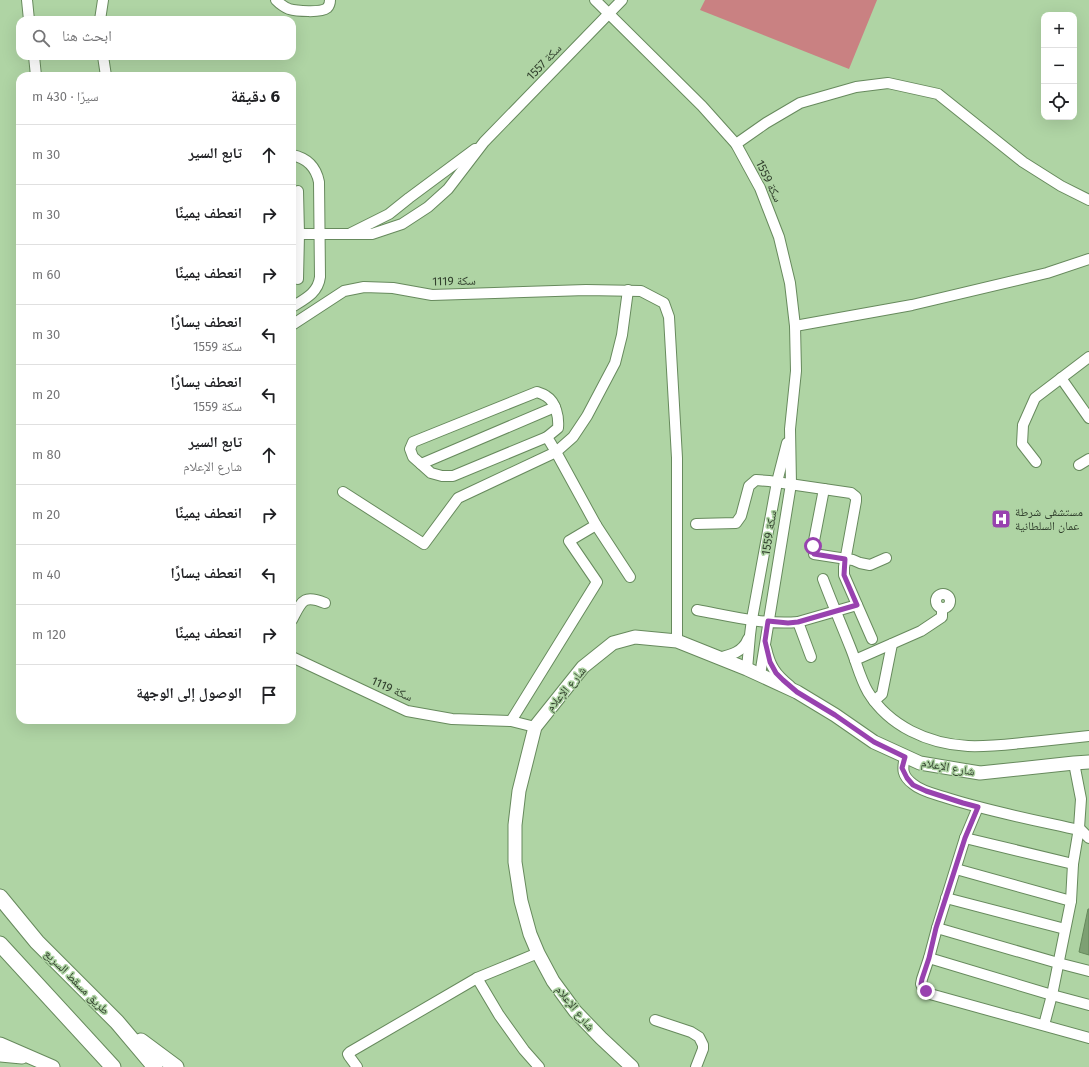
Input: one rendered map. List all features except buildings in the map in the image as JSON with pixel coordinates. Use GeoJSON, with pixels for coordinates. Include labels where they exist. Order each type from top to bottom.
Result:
{"type":"FeatureCollection","features":[{"type":"Feature","properties":{"kind":"highway","name":"طريق مسقط السريع"},"geometry":{"type":"LineString","coordinates":[[0,897],[37,942],[117,1022],[155,1067]]}},
{"type":"Feature","properties":{"kind":"highway"},"geometry":{"type":"LineString","coordinates":[[0,944],[113,1067]]}},
{"type":"Feature","properties":{"kind":"highway"},"geometry":{"type":"LineString","coordinates":[[0,956],[32,978]]}},
{"type":"Feature","properties":{"kind":"highway"},"geometry":{"type":"LineString","coordinates":[[117,1022],[176,1067]]}},
{"type":"Feature","properties":{"kind":"main road","name":"شارع الإعلام"},"geometry":{"type":"LineString","coordinates":[[630,1067],[575,1011],[553,981],[530,934],[521,901],[515,862],[515,825],[519,791],[534,727],[583,667],[613,643],[635,636],[677,641],[747,669],[797,692],[835,715],[874,742],[920,763],[980,772],[1089,762]]}},
{"type":"Feature","properties":{"kind":"main road"},"geometry":{"type":"LineString","coordinates":[[0,1044],[52,1067]]}},
{"type":"Feature","properties":{"kind":"main road"},"geometry":{"type":"LineString","coordinates":[[0,1055],[35,1059]]}},
{"type":"Feature","properties":{"kind":"street"},"geometry":{"type":"LineString","coordinates":[[28,0],[29,16]]}},
{"type":"Feature","properties":{"kind":"street"},"geometry":{"type":"LineString","coordinates":[[101,16],[103,0]]}},
{"type":"Feature","properties":{"kind":"street"},"geometry":{"type":"LineString","coordinates":[[276,0],[289,9],[304,5],[323,10],[327,8],[330,0]]}},
{"type":"Feature","properties":{"kind":"street","name":"سكة 1559"},"geometry":{"type":"LineString","coordinates":[[595,0],[702,106],[736,144],[760,188],[779,237],[790,283],[795,326],[796,371],[790,429],[791,484],[760,675]]}},
{"type":"Feature","properties":{"kind":"street","name":"سكة 1557"},"geometry":{"type":"LineString","coordinates":[[296,234],[372,234],[402,224],[422,212],[448,189],[484,142],[622,0]]}},
{"type":"Feature","properties":{"kind":"street"},"geometry":{"type":"LineString","coordinates":[[34,60],[36,72]]}},
{"type":"Feature","properties":{"kind":"street"},"geometry":{"type":"LineString","coordinates":[[104,60],[105,72]]}},
{"type":"Feature","properties":{"kind":"street"},"geometry":{"type":"LineString","coordinates":[[736,144],[766,123],[800,103],[856,87],[888,83],[938,94],[1023,162],[1061,186],[1089,200]]}},
{"type":"Feature","properties":{"kind":"street","name":"سكة 1557"},"geometry":{"type":"LineString","coordinates":[[348,234],[390,214],[484,142]]}},
{"type":"Feature","properties":{"kind":"street"},"geometry":{"type":"LineString","coordinates":[[296,156],[303,158],[308,162],[316,171],[318,176],[320,277],[318,286],[312,294],[296,305]]}},
{"type":"Feature","properties":{"kind":"street"},"geometry":{"type":"LineString","coordinates":[[430,183],[443,194]]}},
{"type":"Feature","properties":{"kind":"street"},"geometry":{"type":"LineString","coordinates":[[296,220],[298,191]]}},
{"type":"Feature","properties":{"kind":"street"},"geometry":{"type":"LineString","coordinates":[[409,198],[422,212]]}},
{"type":"Feature","properties":{"kind":"street"},"geometry":{"type":"LineString","coordinates":[[296,249],[298,279]]}},
{"type":"Feature","properties":{"kind":"street"},"geometry":{"type":"LineString","coordinates":[[795,326],[912,305],[1047,273],[1088,261]]}},
{"type":"Feature","properties":{"kind":"street","name":"سكة 1119"},"geometry":{"type":"LineString","coordinates":[[296,322],[344,291],[364,287],[393,288],[432,295],[628,290],[641,291],[664,303],[669,317],[677,458],[677,641]]}},
{"type":"Feature","properties":{"kind":"street"},"geometry":{"type":"LineString","coordinates":[[343,492],[424,544],[458,498],[556,452],[573,437],[588,416],[615,362],[622,335],[628,290]]}},
{"type":"Feature","properties":{"kind":"street"},"geometry":{"type":"LineString","coordinates":[[1036,462],[1022,444],[1023,425],[1035,398],[1089,357]]}},
{"type":"Feature","properties":{"kind":"street"},"geometry":{"type":"LineString","coordinates":[[1060,378],[1089,418]]}},
{"type":"Feature","properties":{"kind":"street"},"geometry":{"type":"LineString","coordinates":[[537,392],[548,396],[555,407],[558,419],[558,428],[547,437],[453,476],[442,476],[431,473],[413,457],[410,449],[413,442],[537,392]]}},
{"type":"Feature","properties":{"kind":"street"},"geometry":{"type":"LineString","coordinates":[[421,464],[555,407]]}},
{"type":"Feature","properties":{"kind":"street","name":"سكة 1559"},"geometry":{"type":"LineString","coordinates":[[747,669],[752,619],[776,482],[790,429]]}},
{"type":"Feature","properties":{"kind":"street"},"geometry":{"type":"LineString","coordinates":[[547,437],[596,525],[630,577]]}},
{"type":"Feature","properties":{"kind":"street"},"geometry":{"type":"LineString","coordinates":[[1079,465],[1089,459]]}},
{"type":"Feature","properties":{"kind":"street"},"geometry":{"type":"LineString","coordinates":[[696,524],[736,523],[740,516],[749,486],[756,480],[851,493],[856,497],[856,501],[845,559],[844,575],[872,639]]}},
{"type":"Feature","properties":{"kind":"street"},"geometry":{"type":"LineString","coordinates":[[824,489],[813,546],[814,554],[853,560],[870,566],[886,558]]}},
{"type":"Feature","properties":{"kind":"street"},"geometry":{"type":"LineString","coordinates":[[511,721],[597,582],[569,541],[596,525]]}},
{"type":"Feature","properties":{"kind":"street"},"geometry":{"type":"LineString","coordinates":[[823,579],[867,690],[874,701],[900,725],[916,734],[937,741],[967,746],[994,746],[1089,736]]}},
{"type":"Feature","properties":{"kind":"street"},"geometry":{"type":"LineString","coordinates":[[296,612],[304,600],[311,598],[325,603]]}},
{"type":"Feature","properties":{"kind":"street"},"geometry":{"type":"LineString","coordinates":[[697,610],[788,623],[798,622],[857,605]]}},
{"type":"Feature","properties":{"kind":"street"},"geometry":{"type":"LineString","coordinates":[[855,660],[921,632],[942,617],[942,608]]}},
{"type":"Feature","properties":{"kind":"street"},"geometry":{"type":"LineString","coordinates":[[798,622],[810,657]]}},
{"type":"Feature","properties":{"kind":"street","name":"سكة 1559"},"geometry":{"type":"LineString","coordinates":[[718,658],[739,651],[746,644],[750,635]]}},
{"type":"Feature","properties":{"kind":"street","name":"سكة 1559"},"geometry":{"type":"LineString","coordinates":[[765,641],[770,662],[776,673],[797,692]]}},
{"type":"Feature","properties":{"kind":"street"},"geometry":{"type":"LineString","coordinates":[[874,701],[882,694],[892,644]]}},
{"type":"Feature","properties":{"kind":"street","name":"سكة 1119"},"geometry":{"type":"LineString","coordinates":[[296,658],[407,711],[452,720],[511,721],[534,727]]}},
{"type":"Feature","properties":{"kind":"street"},"geometry":{"type":"LineString","coordinates":[[905,757],[902,768],[907,778],[913,785],[926,791],[978,807],[1079,829],[1089,838]]}},
{"type":"Feature","properties":{"kind":"street"},"geometry":{"type":"LineString","coordinates":[[1044,1025],[1052,995],[1071,901],[1073,864],[1079,829],[1081,799],[1074,763]]}},
{"type":"Feature","properties":{"kind":"street"},"geometry":{"type":"LineString","coordinates":[[1081,799],[1089,809]]}},
{"type":"Feature","properties":{"kind":"street"},"geometry":{"type":"LineString","coordinates":[[978,807],[965,838],[936,928],[921,984],[930,994],[1089,1038]]}},
{"type":"Feature","properties":{"kind":"street"},"geometry":{"type":"LineString","coordinates":[[965,838],[1073,864]]}},
{"type":"Feature","properties":{"kind":"street"},"geometry":{"type":"LineString","coordinates":[[956,869],[1071,901]]}},
{"type":"Feature","properties":{"kind":"street"},"geometry":{"type":"LineString","coordinates":[[946,898],[1065,929]]}},
{"type":"Feature","properties":{"kind":"street"},"geometry":{"type":"LineString","coordinates":[[936,928],[1058,963],[1089,970]]}},
{"type":"Feature","properties":{"kind":"street"},"geometry":{"type":"LineString","coordinates":[[357,1067],[348,1053],[477,978],[538,953]]}},
{"type":"Feature","properties":{"kind":"street"},"geometry":{"type":"LineString","coordinates":[[929,958],[1052,995],[1089,1004]]}},
{"type":"Feature","properties":{"kind":"street"},"geometry":{"type":"LineString","coordinates":[[477,978],[499,1015],[538,1067]]}},
{"type":"Feature","properties":{"kind":"street"},"geometry":{"type":"LineString","coordinates":[[655,1020],[691,1032],[699,1037],[703,1044],[703,1049],[696,1067]]}},
{"type":"Feature","properties":{"kind":"shaded area"},"geometry":{"type":"Polygon","coordinates":[[[705,0],[877,0],[849,69],[700,10],[705,0]]]}},
{"type":"Feature","properties":{"kind":"place","name":"مستشفى شرطة عمان السلطانية"},"geometry":{"type":"Point","coordinates":[1001,519]}},
{"type":"Feature","properties":{"kind":"route"},"geometry":{"type":"LineString","coordinates":[[813,546],[814,554],[845,559],[844,575],[857,605],[798,622],[788,623],[768,621],[765,641],[770,662],[776,673],[797,692],[835,715],[874,742],[905,757],[902,768],[907,778],[913,785],[926,791],[978,807],[965,838],[936,928],[921,984],[926,991]]}}]}
